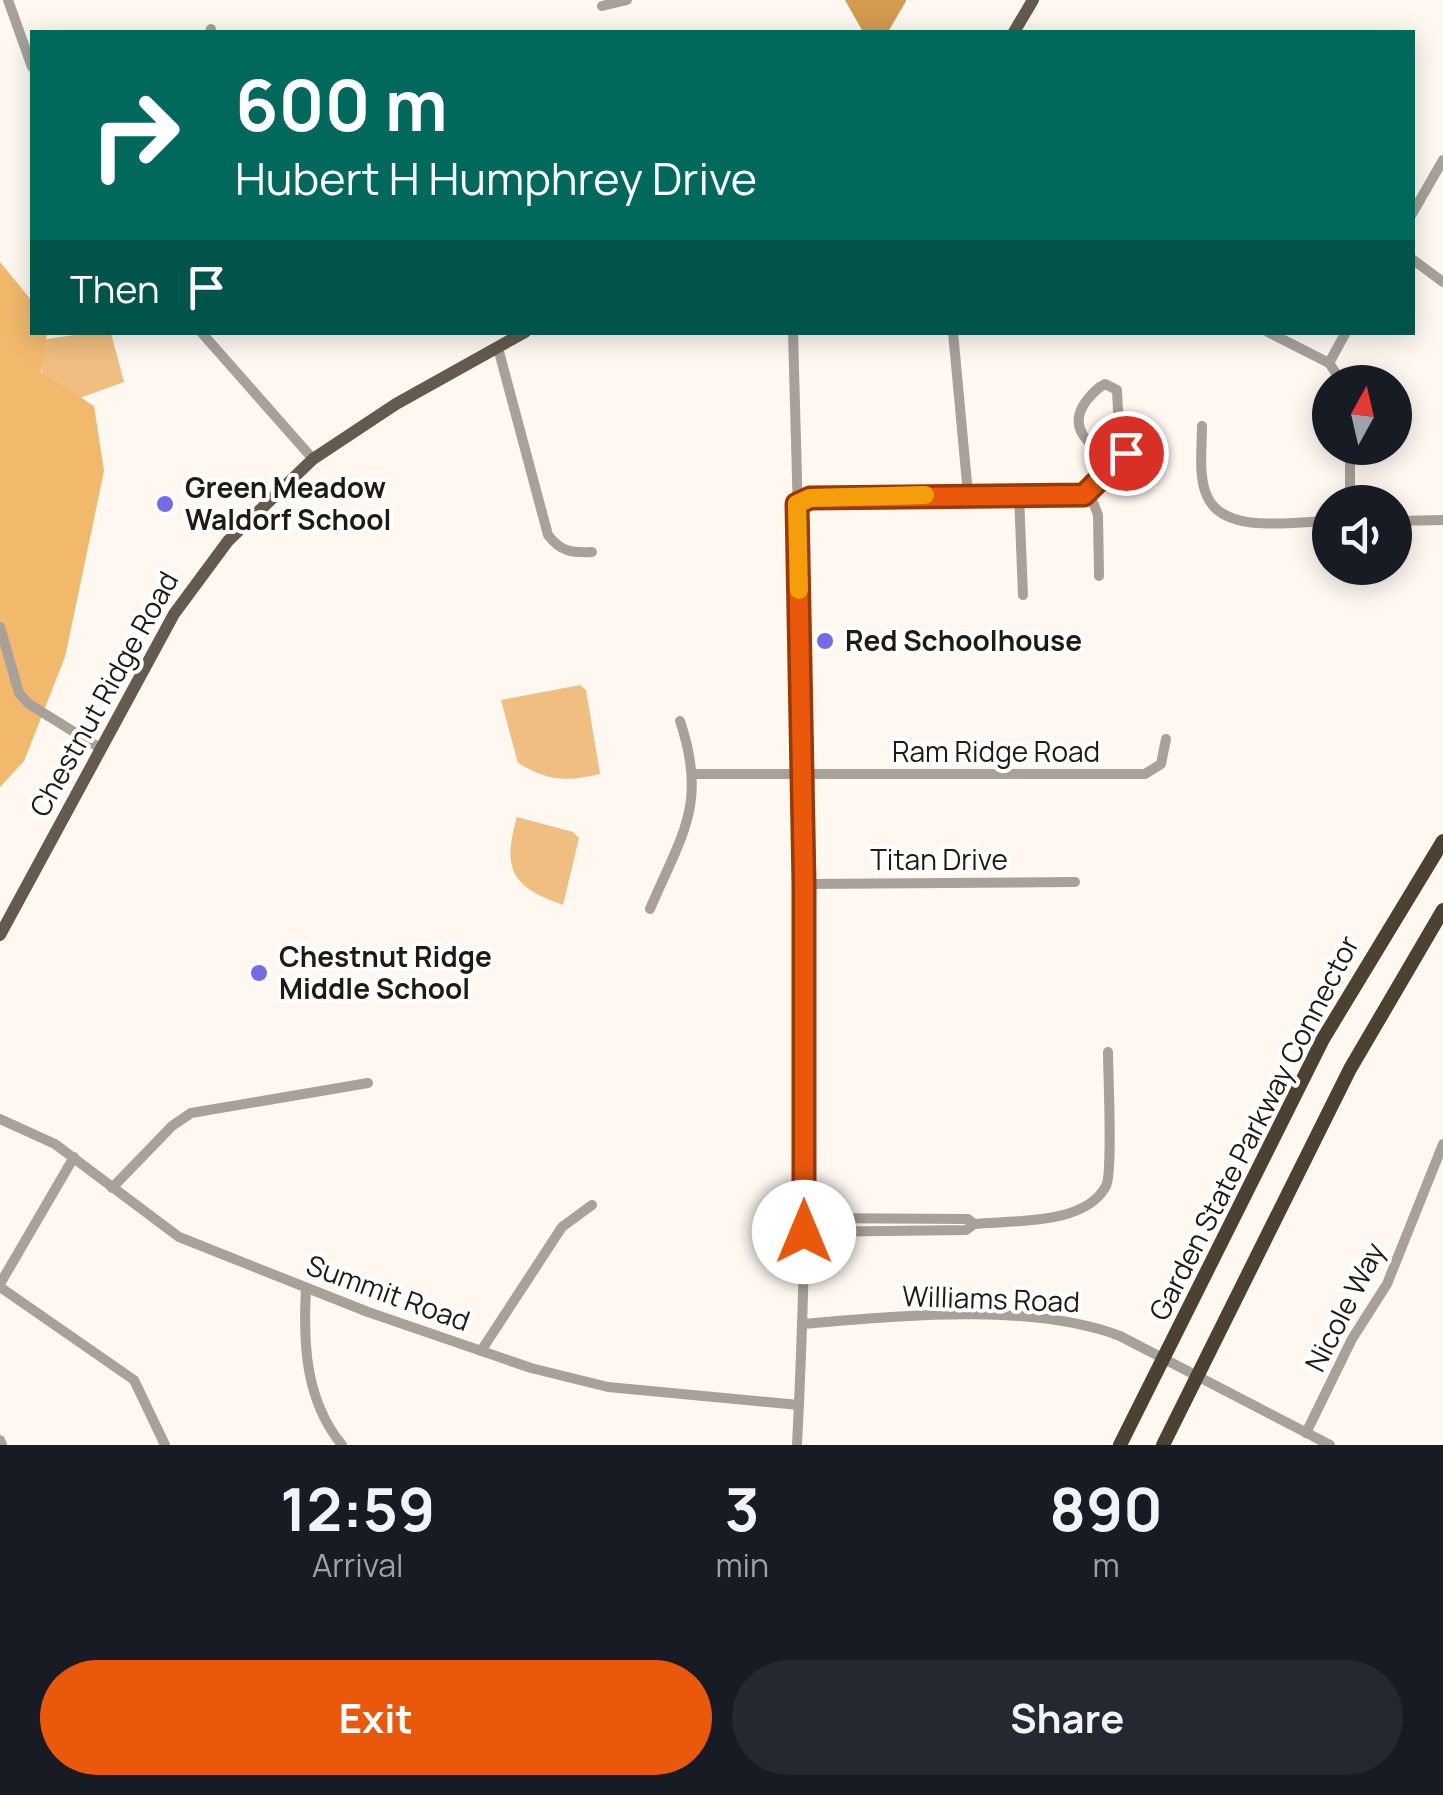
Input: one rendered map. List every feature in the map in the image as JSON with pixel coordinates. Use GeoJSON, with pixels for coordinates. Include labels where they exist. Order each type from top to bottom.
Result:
{"type":"FeatureCollection","features":[{"type":"Feature","properties":{"kind":"highway","name":"Garden State Parkway Connector"},"geometry":{"type":"LineString","coordinates":[[1120,1445],[1337,1014],[1443,841]]}},
{"type":"Feature","properties":{"kind":"highway"},"geometry":{"type":"LineString","coordinates":[[1163,1445],[1350,1070],[1443,910]]}},
{"type":"Feature","properties":{"kind":"main road"},"geometry":{"type":"LineString","coordinates":[[1015,30],[1033,0]]}},
{"type":"Feature","properties":{"kind":"main road","name":"Chestnut Ridge Road"},"geometry":{"type":"LineString","coordinates":[[0,935],[100,748],[199,578],[258,509],[312,460],[396,404],[520,335]]}},
{"type":"Feature","properties":{"kind":"street"},"geometry":{"type":"LineString","coordinates":[[8,0],[30,62]]}},
{"type":"Feature","properties":{"kind":"street"},"geometry":{"type":"LineString","coordinates":[[602,6],[628,0]]}},
{"type":"Feature","properties":{"kind":"street"},"geometry":{"type":"LineString","coordinates":[[1415,209],[1443,160]]}},
{"type":"Feature","properties":{"kind":"street"},"geometry":{"type":"LineString","coordinates":[[1415,261],[1443,282]]}},
{"type":"Feature","properties":{"kind":"street"},"geometry":{"type":"LineString","coordinates":[[203,335],[312,460]]}},
{"type":"Feature","properties":{"kind":"street"},"geometry":{"type":"LineString","coordinates":[[793,335],[804,884],[804,1232],[797,1445]]}},
{"type":"Feature","properties":{"kind":"street"},"geometry":{"type":"LineString","coordinates":[[953,335],[968,494]]}},
{"type":"Feature","properties":{"kind":"street"},"geometry":{"type":"LineString","coordinates":[[1274,335],[1329,364],[1344,335]]}},
{"type":"Feature","properties":{"kind":"street"},"geometry":{"type":"LineString","coordinates":[[498,348],[548,535],[558,548],[592,552]]}},
{"type":"Feature","properties":{"kind":"street"},"geometry":{"type":"LineString","coordinates":[[797,504],[810,498],[1084,495],[1090,492],[1129,449],[1132,436],[1118,411],[1117,390],[1102,385],[1081,409],[1078,426],[1086,442],[1116,463]]}},
{"type":"Feature","properties":{"kind":"street"},"geometry":{"type":"LineString","coordinates":[[1202,426],[1206,494],[1225,515],[1246,522],[1312,521]]}},
{"type":"Feature","properties":{"kind":"street"},"geometry":{"type":"LineString","coordinates":[[1090,492],[1098,515],[1099,576]]}},
{"type":"Feature","properties":{"kind":"street"},"geometry":{"type":"LineString","coordinates":[[1018,496],[1022,594]]}},
{"type":"Feature","properties":{"kind":"street"},"geometry":{"type":"LineString","coordinates":[[1412,520],[1443,520]]}},
{"type":"Feature","properties":{"kind":"street"},"geometry":{"type":"LineString","coordinates":[[0,627],[19,693],[29,704],[100,748]]}},
{"type":"Feature","properties":{"kind":"street"},"geometry":{"type":"LineString","coordinates":[[650,909],[688,825],[694,774],[680,722]]}},
{"type":"Feature","properties":{"kind":"street","name":"Ram Ridge Road"},"geometry":{"type":"LineString","coordinates":[[694,774],[1145,774],[1161,764],[1166,738]]}},
{"type":"Feature","properties":{"kind":"street","name":"Titan Drive"},"geometry":{"type":"LineString","coordinates":[[804,884],[1075,882]]}},
{"type":"Feature","properties":{"kind":"street"},"geometry":{"type":"LineString","coordinates":[[804,1232],[966,1230],[974,1224],[1065,1214],[1094,1200],[1109,1177],[1108,1052]]}},
{"type":"Feature","properties":{"kind":"street"},"geometry":{"type":"LineString","coordinates":[[112,1188],[172,1126],[191,1113],[368,1083]]}},
{"type":"Feature","properties":{"kind":"street","name":"Summit Road"},"geometry":{"type":"LineString","coordinates":[[0,1118],[74,1157],[179,1237],[481,1351],[608,1387],[799,1405]]}},
{"type":"Feature","properties":{"kind":"street","name":"Nicole Way"},"geometry":{"type":"LineString","coordinates":[[1306,1433],[1352,1338],[1387,1284],[1443,1144]]}},
{"type":"Feature","properties":{"kind":"street"},"geometry":{"type":"LineString","coordinates":[[74,1157],[0,1286],[134,1380],[165,1445]]}},
{"type":"Feature","properties":{"kind":"street"},"geometry":{"type":"LineString","coordinates":[[481,1351],[562,1227],[592,1205]]}},
{"type":"Feature","properties":{"kind":"street"},"geometry":{"type":"LineString","coordinates":[[804,1218],[968,1219],[974,1224]]}},
{"type":"Feature","properties":{"kind":"street"},"geometry":{"type":"LineString","coordinates":[[306,1288],[304,1334],[312,1386],[328,1425],[342,1445]]}},
{"type":"Feature","properties":{"kind":"street","name":"Williams Road"},"geometry":{"type":"LineString","coordinates":[[802,1324],[938,1316],[1086,1324],[1120,1336],[1330,1445]]}},
{"type":"Feature","properties":{"kind":"shaded area"},"geometry":{"type":"Polygon","coordinates":[[[845,0],[906,0],[889,30],[862,30],[845,0]]]}},
{"type":"Feature","properties":{"kind":"shaded area"},"geometry":{"type":"Polygon","coordinates":[[[0,262],[30,299],[30,335],[47,335],[41,372],[94,406],[104,471],[65,657],[24,761],[0,787],[0,262]]]}},
{"type":"Feature","properties":{"kind":"shaded area"},"geometry":{"type":"Polygon","coordinates":[[[112,335],[124,382],[52,408],[34,341],[112,335]]]}},
{"type":"Feature","properties":{"kind":"shaded area"},"geometry":{"type":"Polygon","coordinates":[[[580,685],[586,690],[600,774],[558,778],[518,763],[501,700],[580,685]]]}},
{"type":"Feature","properties":{"kind":"shaded area"},"geometry":{"type":"Polygon","coordinates":[[[517,817],[573,832],[579,838],[563,905],[532,891],[515,874],[511,850],[517,817]]]}},
{"type":"Feature","properties":{"kind":"slow traffic"},"geometry":{"type":"LineString","coordinates":[[799,590],[797,504],[810,498],[925,495]]}},
{"type":"Feature","properties":{"kind":"place","name":"Green Meadow Waldorf School"},"geometry":{"type":"Point","coordinates":[165,504]}},
{"type":"Feature","properties":{"kind":"place","name":"Red Schoolhouse"},"geometry":{"type":"Point","coordinates":[825,641]}},
{"type":"Feature","properties":{"kind":"place","name":"Chestnut Ridge Middle School"},"geometry":{"type":"Point","coordinates":[259,973]}},
{"type":"Feature","properties":{"kind":"route"},"geometry":{"type":"LineString","coordinates":[[804,1232],[804,884],[797,504],[810,498],[1084,495],[1126,453]]}}]}
